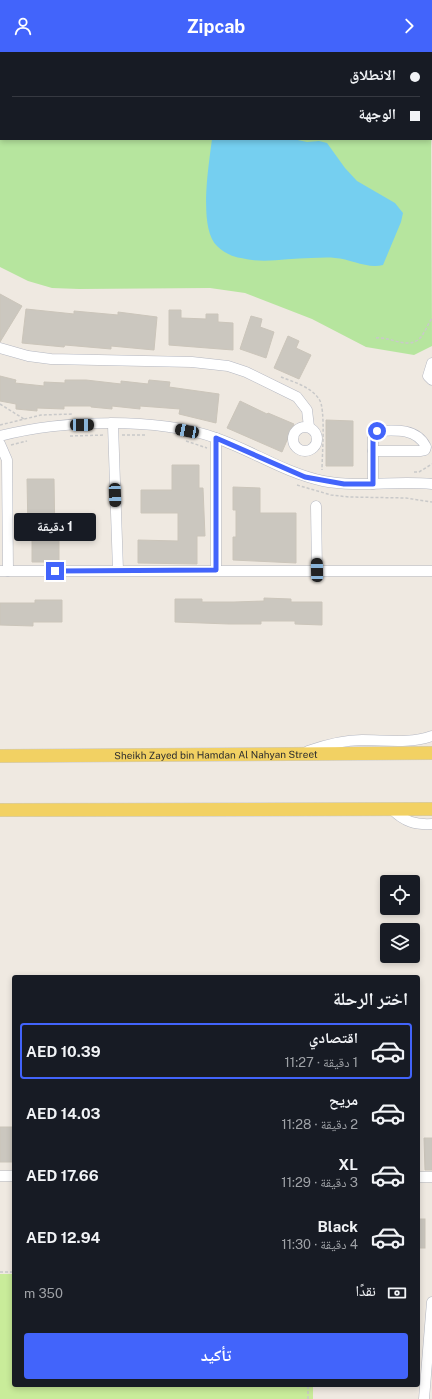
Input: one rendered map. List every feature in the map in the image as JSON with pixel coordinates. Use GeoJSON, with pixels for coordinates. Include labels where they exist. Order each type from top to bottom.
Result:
{"type":"FeatureCollection","features":[{"type":"Feature","properties":{"kind":"main road","name":"Sheikh Zayed bin Hamdan Al Nahyan Street"},"geometry":{"type":"LineString","coordinates":[[0,756],[432,752]]}},
{"type":"Feature","properties":{"kind":"main road"},"geometry":{"type":"LineString","coordinates":[[0,810],[432,809]]}},
{"type":"Feature","properties":{"kind":"street"},"geometry":{"type":"LineString","coordinates":[[0,348],[28,356],[51,360],[192,362],[228,366],[252,374],[298,397],[307,410],[309,426]]}},
{"type":"Feature","properties":{"kind":"street"},"geometry":{"type":"LineString","coordinates":[[432,363],[427,373],[432,380]]}},
{"type":"Feature","properties":{"kind":"street"},"geometry":{"type":"LineString","coordinates":[[113,425],[112,435],[118,570]]}},
{"type":"Feature","properties":{"kind":"street"},"geometry":{"type":"LineString","coordinates":[[0,436],[43,426],[149,425],[172,428],[216,438],[305,477],[344,484],[430,482]]}},
{"type":"Feature","properties":{"kind":"street"},"geometry":{"type":"LineString","coordinates":[[373,451],[423,451],[426,447],[422,440],[412,433],[377,431],[373,435],[373,451],[373,484]]}},
{"type":"Feature","properties":{"kind":"street"},"geometry":{"type":"LineString","coordinates":[[216,438],[216,570]]}},
{"type":"Feature","properties":{"kind":"street"},"geometry":{"type":"LineString","coordinates":[[1,446],[6,460],[4,571],[432,571]]}},
{"type":"Feature","properties":{"kind":"street"},"geometry":{"type":"LineString","coordinates":[[316,506],[317,570]]}},
{"type":"Feature","properties":{"kind":"street"},"geometry":{"type":"LineString","coordinates":[[304,753],[326,745],[350,741],[405,741],[432,736]]}},
{"type":"Feature","properties":{"kind":"street"},"geometry":{"type":"LineString","coordinates":[[392,809],[404,820],[412,823],[432,824]]}},
{"type":"Feature","properties":{"kind":"street"},"geometry":{"type":"LineString","coordinates":[[0,1176],[12,1176]]}},
{"type":"Feature","properties":{"kind":"street"},"geometry":{"type":"LineString","coordinates":[[420,1177],[432,1177]]}},
{"type":"Feature","properties":{"kind":"street"},"geometry":{"type":"LineString","coordinates":[[424,1399],[432,1302]]}},
{"type":"Feature","properties":{"kind":"path"},"geometry":{"type":"LineString","coordinates":[[376,338],[383,337],[404,343],[414,342],[421,337],[432,318]]}},
{"type":"Feature","properties":{"kind":"path"},"geometry":{"type":"LineString","coordinates":[[280,377],[309,390],[320,399],[322,423],[322,470]]}},
{"type":"Feature","properties":{"kind":"path"},"geometry":{"type":"LineString","coordinates":[[0,404],[24,419]]}},
{"type":"Feature","properties":{"kind":"path"},"geometry":{"type":"LineString","coordinates":[[67,436],[150,435]]}},
{"type":"Feature","properties":{"kind":"path"},"geometry":{"type":"LineString","coordinates":[[184,440],[216,450]]}},
{"type":"Feature","properties":{"kind":"path"},"geometry":{"type":"LineString","coordinates":[[1,446],[28,441]]}},
{"type":"Feature","properties":{"kind":"path"},"geometry":{"type":"LineString","coordinates":[[296,484],[337,496],[406,498],[432,502]]}},
{"type":"Feature","properties":{"kind":"path"},"geometry":{"type":"LineString","coordinates":[[0,1272],[12,1272]]}},
{"type":"Feature","properties":{"kind":"path"},"geometry":{"type":"LineString","coordinates":[[308,1387],[308,1399]]}},
{"type":"Feature","properties":{"kind":"green space"},"geometry":{"type":"Polygon","coordinates":[[[0,140],[431,140],[432,346],[414,355],[366,347],[312,319],[245,293],[210,288],[52,288],[28,281],[0,267],[0,140]]]}},
{"type":"Feature","properties":{"kind":"green space"},"geometry":{"type":"Polygon","coordinates":[[[0,1274],[12,1274],[12,1387],[313,1387],[313,1399],[0,1399],[0,1274]]]}},
{"type":"Feature","properties":{"kind":"water"},"geometry":{"type":"Polygon","coordinates":[[[212,140],[319,141],[327,143],[345,168],[357,181],[395,203],[403,213],[401,222],[383,265],[371,266],[341,259],[329,258],[302,258],[267,261],[250,260],[234,257],[228,254],[217,246],[211,237],[206,211],[207,179],[212,140]]]}},
{"type":"Feature","properties":{"kind":"building"},"geometry":{"type":"Polygon","coordinates":[[[0,294],[22,306],[0,342],[0,294]]]}},
{"type":"Feature","properties":{"kind":"building"},"geometry":{"type":"Polygon","coordinates":[[[26,309],[74,314],[74,311],[118,315],[118,312],[157,317],[154,350],[111,346],[111,349],[65,345],[64,347],[22,343],[26,309]]]}},
{"type":"Feature","properties":{"kind":"building"},"geometry":{"type":"Polygon","coordinates":[[[169,310],[181,310],[181,318],[206,319],[206,314],[218,314],[218,322],[233,323],[233,350],[169,345],[169,310]]]}},
{"type":"Feature","properties":{"kind":"building"},"geometry":{"type":"Polygon","coordinates":[[[251,316],[262,319],[260,327],[274,332],[266,358],[240,349],[251,316]]]}},
{"type":"Feature","properties":{"kind":"building"},"geometry":{"type":"Polygon","coordinates":[[[288,336],[299,341],[296,348],[311,355],[299,379],[274,368],[288,336]]]}},
{"type":"Feature","properties":{"kind":"building"},"geometry":{"type":"Polygon","coordinates":[[[0,376],[16,380],[15,383],[44,386],[44,382],[65,383],[65,380],[86,380],[121,384],[121,381],[148,384],[149,380],[170,382],[169,387],[219,394],[216,423],[179,414],[180,409],[140,406],[140,409],[112,406],[112,409],[91,406],[64,406],[64,409],[37,408],[37,411],[16,409],[16,404],[0,401],[0,376]]]}},
{"type":"Feature","properties":{"kind":"building"},"geometry":{"type":"Polygon","coordinates":[[[240,401],[267,414],[268,413],[294,424],[282,452],[227,428],[240,401]]]}},
{"type":"Feature","properties":{"kind":"building"},"geometry":{"type":"Polygon","coordinates":[[[326,420],[353,421],[353,466],[326,466],[326,420]]]}},
{"type":"Feature","properties":{"kind":"building"},"geometry":{"type":"Polygon","coordinates":[[[172,465],[199,465],[199,488],[203,488],[205,536],[197,536],[197,564],[138,563],[138,540],[178,541],[178,513],[141,513],[141,490],[172,490],[172,465]]]}},
{"type":"Feature","properties":{"kind":"building"},"geometry":{"type":"Polygon","coordinates":[[[27,479],[54,479],[55,540],[59,540],[59,562],[32,562],[32,529],[28,529],[27,479]]]}},
{"type":"Feature","properties":{"kind":"building"},"geometry":{"type":"Polygon","coordinates":[[[233,487],[260,488],[260,513],[296,513],[296,563],[233,560],[233,537],[236,537],[236,510],[233,510],[233,487]]]}},
{"type":"Feature","properties":{"kind":"building"},"geometry":{"type":"Polygon","coordinates":[[[264,598],[291,599],[291,602],[322,602],[322,625],[295,624],[295,621],[261,621],[261,624],[175,622],[175,599],[202,599],[202,602],[234,602],[264,601],[264,598]]]}},
{"type":"Feature","properties":{"kind":"building"},"geometry":{"type":"Polygon","coordinates":[[[35,600],[62,600],[62,622],[33,622],[33,626],[0,625],[0,603],[35,603],[35,600]]]}},
{"type":"Feature","properties":{"kind":"building"},"geometry":{"type":"Polygon","coordinates":[[[0,1127],[12,1127],[12,1162],[0,1162],[0,1127]]]}},
{"type":"Feature","properties":{"kind":"building"},"geometry":{"type":"Polygon","coordinates":[[[424,1138],[432,1138],[432,1170],[425,1170],[424,1138]]]}},
{"type":"Feature","properties":{"kind":"building"},"geometry":{"type":"Polygon","coordinates":[[[420,1219],[425,1219],[425,1248],[420,1248],[420,1219]]]}},
{"type":"Feature","properties":{"kind":"route"},"geometry":{"type":"LineString","coordinates":[[55,571],[216,570],[216,438],[286,470],[305,477],[344,484],[373,484],[373,435],[377,431]]}}]}
